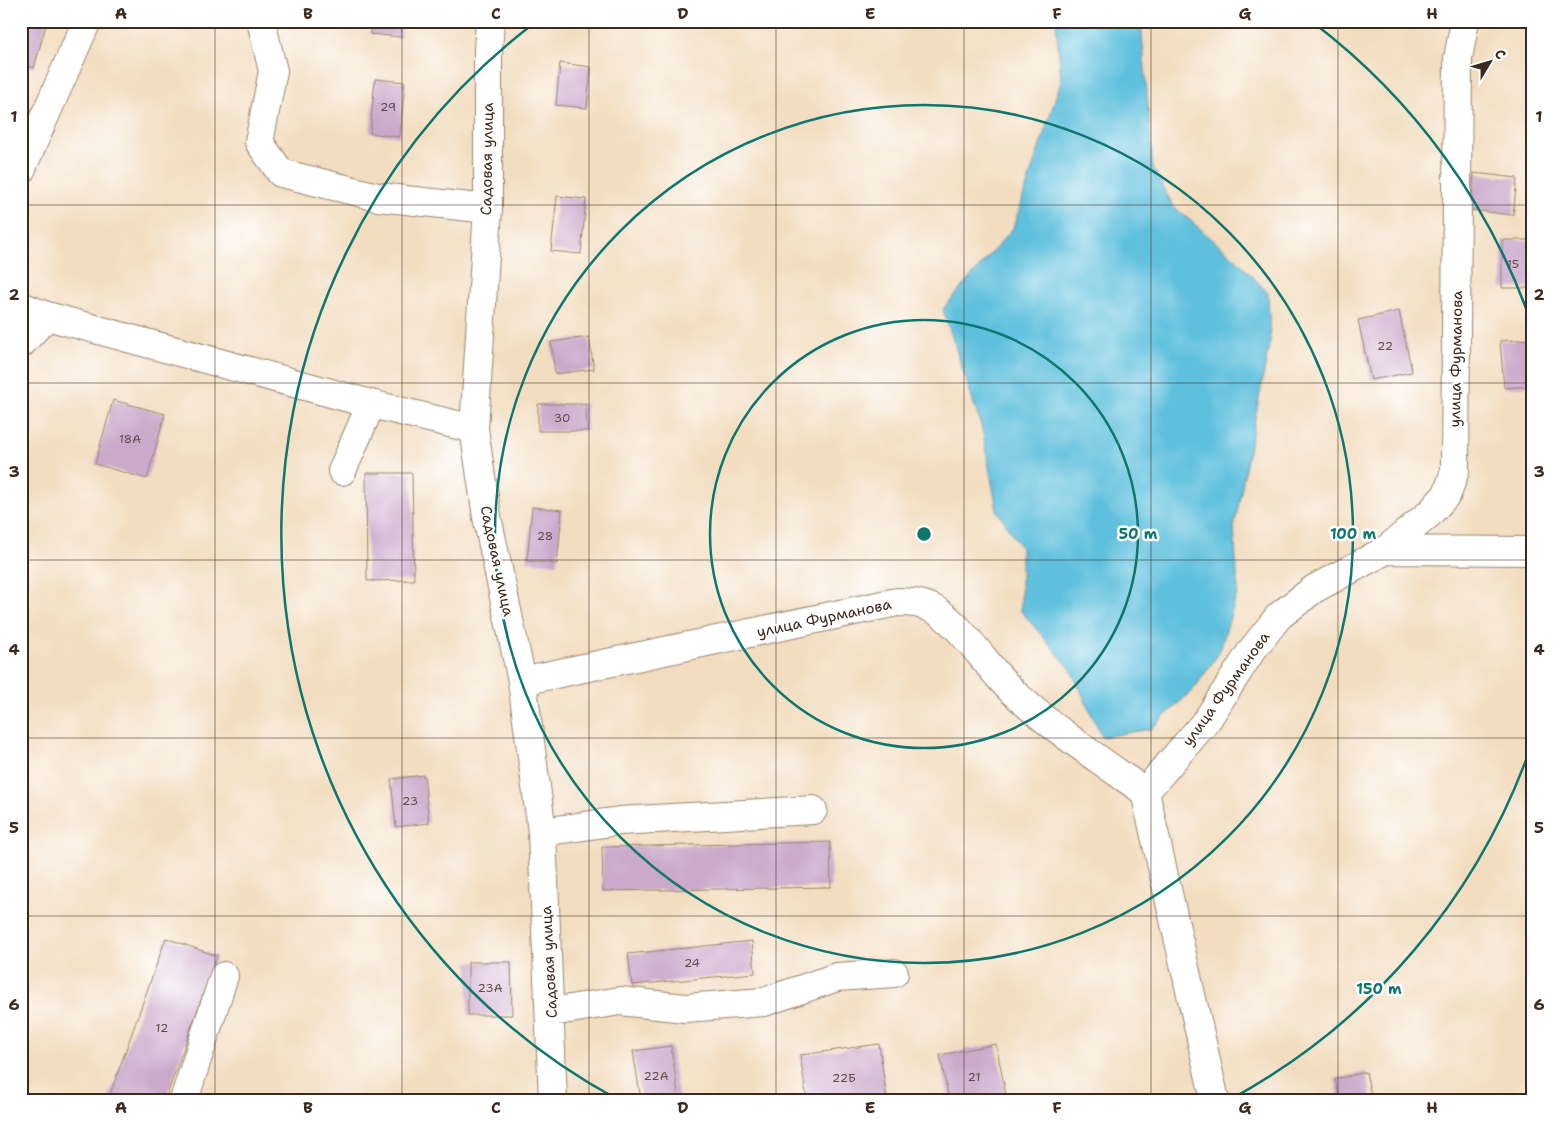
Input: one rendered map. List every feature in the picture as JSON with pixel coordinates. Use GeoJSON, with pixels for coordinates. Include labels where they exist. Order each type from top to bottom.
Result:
{"type":"FeatureCollection","features":[{"type":"Feature","properties":{"kind":"street"},"geometry":{"type":"LineString","coordinates":[[21,170],[87,21]]}},
{"type":"Feature","properties":{"kind":"street"},"geometry":{"type":"LineString","coordinates":[[261,21],[273,71],[259,142],[281,173],[378,197],[488,209]]}},
{"type":"Feature","properties":{"kind":"street","name":"Садовая улица"},"geometry":{"type":"LineString","coordinates":[[490,21],[488,50],[488,209],[474,429],[487,516],[522,681],[542,832],[552,1012],[554,1100]]}},
{"type":"Feature","properties":{"kind":"street","name":"улица Фурманова"},"geometry":{"type":"LineString","coordinates":[[522,681],[897,602],[916,603],[937,611],[954,626],[1009,688],[1032,710],[1145,792],[1207,720],[1252,650],[1279,616],[1314,589],[1386,550],[1430,513],[1447,494],[1455,471],[1458,58],[1465,21]]}},
{"type":"Feature","properties":{"kind":"street"},"geometry":{"type":"LineString","coordinates":[[21,306],[47,316],[371,404],[474,429]]}},
{"type":"Feature","properties":{"kind":"street"},"geometry":{"type":"LineString","coordinates":[[21,344],[47,316]]}},
{"type":"Feature","properties":{"kind":"street"},"geometry":{"type":"LineString","coordinates":[[342,472],[371,404]]}},
{"type":"Feature","properties":{"kind":"street"},"geometry":{"type":"LineString","coordinates":[[1386,550],[1532,551]]}},
{"type":"Feature","properties":{"kind":"street"},"geometry":{"type":"LineString","coordinates":[[1145,792],[1215,1100]]}},
{"type":"Feature","properties":{"kind":"street"},"geometry":{"type":"LineString","coordinates":[[542,832],[619,821],[813,810]]}},
{"type":"Feature","properties":{"kind":"street"},"geometry":{"type":"LineString","coordinates":[[552,1012],[620,1001],[684,1008],[764,1002],[837,977],[894,973]]}},
{"type":"Feature","properties":{"kind":"street"},"geometry":{"type":"LineString","coordinates":[[184,1100],[224,976]]}},
{"type":"Feature","properties":{"kind":"water"},"geometry":{"type":"Polygon","coordinates":[[[1056,21],[1141,21],[1153,167],[1173,206],[1236,259],[1268,293],[1270,341],[1234,528],[1238,591],[1219,653],[1194,689],[1151,729],[1102,737],[1070,668],[1021,611],[1021,548],[997,510],[982,429],[943,309],[1013,228],[1061,81],[1056,21]]]}},
{"type":"Feature","properties":{"kind":"building"},"geometry":{"type":"Polygon","coordinates":[[[21,21],[47,21],[34,68],[21,64],[21,21]]]}},
{"type":"Feature","properties":{"kind":"building"},"geometry":{"type":"Polygon","coordinates":[[[371,21],[402,21],[401,37],[370,34],[371,21]]]}},
{"type":"Feature","properties":{"kind":"building"},"geometry":{"type":"Polygon","coordinates":[[[560,63],[591,67],[587,108],[556,105],[560,63]]]}},
{"type":"Feature","properties":{"kind":"building"},"geometry":{"type":"Polygon","coordinates":[[[375,79],[405,82],[400,137],[370,133],[375,79]]]}},
{"type":"Feature","properties":{"kind":"building"},"geometry":{"type":"Polygon","coordinates":[[[1474,173],[1517,178],[1513,215],[1471,210],[1474,173]]]}},
{"type":"Feature","properties":{"kind":"building"},"geometry":{"type":"Polygon","coordinates":[[[557,196],[586,199],[581,254],[551,251],[557,196]]]}},
{"type":"Feature","properties":{"kind":"building"},"geometry":{"type":"Polygon","coordinates":[[[1502,240],[1532,240],[1532,288],[1502,288],[1502,240]]]}},
{"type":"Feature","properties":{"kind":"building"},"geometry":{"type":"Polygon","coordinates":[[[1399,311],[1412,372],[1371,380],[1358,320],[1399,311]]]}},
{"type":"Feature","properties":{"kind":"building"},"geometry":{"type":"Polygon","coordinates":[[[589,337],[594,369],[555,374],[551,342],[589,337]]]}},
{"type":"Feature","properties":{"kind":"building"},"geometry":{"type":"Polygon","coordinates":[[[1532,339],[1532,386],[1504,388],[1500,341],[1532,339]]]}},
{"type":"Feature","properties":{"kind":"building"},"geometry":{"type":"Polygon","coordinates":[[[113,400],[165,414],[147,479],[95,464],[113,400]]]}},
{"type":"Feature","properties":{"kind":"building"},"geometry":{"type":"Polygon","coordinates":[[[538,404],[586,404],[587,431],[538,431],[538,404]]]}},
{"type":"Feature","properties":{"kind":"building"},"geometry":{"type":"Polygon","coordinates":[[[366,473],[412,473],[414,580],[367,581],[366,473]]]}},
{"type":"Feature","properties":{"kind":"building"},"geometry":{"type":"Polygon","coordinates":[[[532,507],[562,510],[557,564],[527,561],[532,507]]]}},
{"type":"Feature","properties":{"kind":"building"},"geometry":{"type":"Polygon","coordinates":[[[424,775],[429,823],[396,827],[391,779],[424,775]]]}},
{"type":"Feature","properties":{"kind":"building"},"geometry":{"type":"Polygon","coordinates":[[[830,842],[831,887],[603,891],[602,847],[830,842]]]}},
{"type":"Feature","properties":{"kind":"building"},"geometry":{"type":"Polygon","coordinates":[[[166,938],[217,956],[165,1100],[108,1100],[166,938]]]}},
{"type":"Feature","properties":{"kind":"building"},"geometry":{"type":"Polygon","coordinates":[[[752,941],[755,973],[632,985],[628,954],[752,941]]]}},
{"type":"Feature","properties":{"kind":"building"},"geometry":{"type":"Polygon","coordinates":[[[468,962],[511,962],[512,1015],[468,1015],[468,962]]]}},
{"type":"Feature","properties":{"kind":"building"},"geometry":{"type":"Polygon","coordinates":[[[879,1044],[887,1100],[807,1100],[800,1055],[879,1044]]]}},
{"type":"Feature","properties":{"kind":"building"},"geometry":{"type":"Polygon","coordinates":[[[996,1044],[1007,1100],[949,1100],[940,1055],[996,1044]]]}},
{"type":"Feature","properties":{"kind":"building"},"geometry":{"type":"Polygon","coordinates":[[[671,1046],[679,1100],[641,1100],[633,1051],[671,1046]]]}},
{"type":"Feature","properties":{"kind":"building"},"geometry":{"type":"Polygon","coordinates":[[[1366,1072],[1372,1100],[1340,1100],[1335,1079],[1366,1072]]]}}]}
